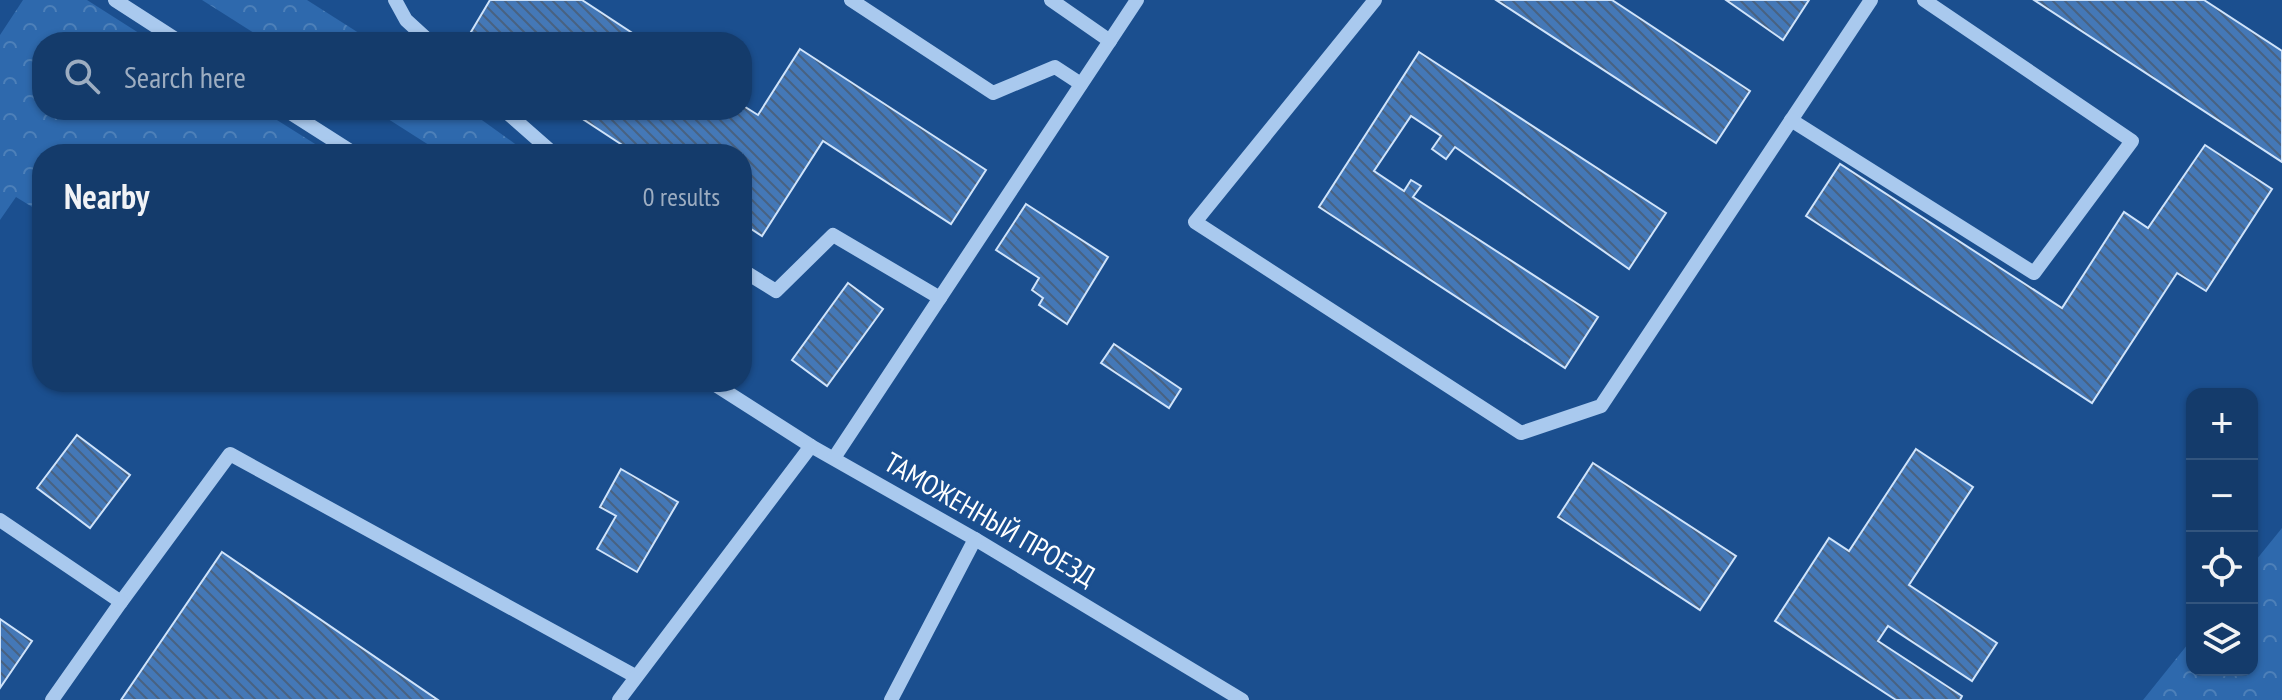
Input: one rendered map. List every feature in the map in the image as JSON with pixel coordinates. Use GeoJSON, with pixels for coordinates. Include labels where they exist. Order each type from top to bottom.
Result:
{"type":"FeatureCollection","features":[{"type":"Feature","properties":{"kind":"street"},"geometry":{"type":"LineString","coordinates":[[115,0],[165,32]]}},
{"type":"Feature","properties":{"kind":"street"},"geometry":{"type":"LineString","coordinates":[[395,0],[406,20],[419,32]]}},
{"type":"Feature","properties":{"kind":"street"},"geometry":{"type":"LineString","coordinates":[[851,0],[993,93],[1055,67],[1081,84]]}},
{"type":"Feature","properties":{"kind":"street"},"geometry":{"type":"LineString","coordinates":[[1051,0],[1110,41]]}},
{"type":"Feature","properties":{"kind":"street"},"geometry":{"type":"LineString","coordinates":[[834,458],[1137,0]]}},
{"type":"Feature","properties":{"kind":"street"},"geometry":{"type":"LineString","coordinates":[[1375,0],[1195,222],[1521,433],[1601,406],[1871,0]]}},
{"type":"Feature","properties":{"kind":"street"},"geometry":{"type":"LineString","coordinates":[[1791,120],[2034,273],[2132,141],[1924,0]]}},
{"type":"Feature","properties":{"kind":"street"},"geometry":{"type":"LineString","coordinates":[[302,120],[339,144]]}},
{"type":"Feature","properties":{"kind":"street"},"geometry":{"type":"LineString","coordinates":[[515,120],[543,144]]}},
{"type":"Feature","properties":{"kind":"street"},"geometry":{"type":"LineString","coordinates":[[752,276],[776,291],[833,235],[940,298]]}},
{"type":"Feature","properties":{"kind":"street","name":"ТАМОЖЕННЫЙ ПРОЕЗД"},"geometry":{"type":"LineString","coordinates":[[727,392],[811,446],[975,539],[1242,700]]}},
{"type":"Feature","properties":{"kind":"street"},"geometry":{"type":"LineString","coordinates":[[619,700],[811,446]]}},
{"type":"Feature","properties":{"kind":"street"},"geometry":{"type":"LineString","coordinates":[[52,700],[230,454],[635,676]]}},
{"type":"Feature","properties":{"kind":"street"},"geometry":{"type":"LineString","coordinates":[[0,520],[121,602]]}},
{"type":"Feature","properties":{"kind":"street"},"geometry":{"type":"LineString","coordinates":[[891,700],[975,539]]}},
{"type":"Feature","properties":{"kind":"green space"},"geometry":{"type":"Polygon","coordinates":[[[23,0],[87,0],[137,32],[32,32],[32,120],[277,120],[315,144],[32,144],[32,207],[16,197],[0,220],[0,35],[23,0]]]}},
{"type":"Feature","properties":{"kind":"green space"},"geometry":{"type":"Polygon","coordinates":[[[202,0],[307,0],[357,32],[252,32],[202,0]]]}},
{"type":"Feature","properties":{"kind":"green space"},"geometry":{"type":"Polygon","coordinates":[[[390,120],[482,120],[515,144],[427,144],[390,120]]]}},
{"type":"Feature","properties":{"kind":"green space"},"geometry":{"type":"Polygon","coordinates":[[[2282,528],[2282,700],[2143,700],[2186,646],[2186,676],[2258,676],[2258,558],[2282,528]]]}},
{"type":"Feature","properties":{"kind":"building"},"geometry":{"type":"Polygon","coordinates":[[[490,0],[582,0],[631,32],[471,32],[490,0]]]}},
{"type":"Feature","properties":{"kind":"building"},"geometry":{"type":"Polygon","coordinates":[[[1496,0],[1612,0],[1750,91],[1716,143],[1496,0]]]}},
{"type":"Feature","properties":{"kind":"building"},"geometry":{"type":"Polygon","coordinates":[[[1726,0],[1809,0],[1783,40],[1726,0]]]}},
{"type":"Feature","properties":{"kind":"building"},"geometry":{"type":"Polygon","coordinates":[[[2034,0],[2204,0],[2282,51],[2282,162],[2034,0]]]}},
{"type":"Feature","properties":{"kind":"building"},"geometry":{"type":"Polygon","coordinates":[[[800,49],[986,170],[951,224],[823,141],[762,236],[752,230],[752,144],[621,144],[584,120],[752,120],[752,111],[758,115],[800,49]]]}},
{"type":"Feature","properties":{"kind":"building"},"geometry":{"type":"Polygon","coordinates":[[[1419,52],[1666,213],[1629,269],[1455,147],[1446,159],[1432,149],[1441,136],[1411,116],[1374,171],[1404,191],[1411,180],[1421,186],[1413,197],[1598,317],[1565,368],[1319,207],[1419,52]]]}},
{"type":"Feature","properties":{"kind":"building"},"geometry":{"type":"Polygon","coordinates":[[[2205,145],[2272,189],[2206,291],[2177,273],[2092,403],[1806,216],[1840,164],[2062,308],[2124,212],[2148,228],[2205,145]]]}},
{"type":"Feature","properties":{"kind":"building"},"geometry":{"type":"Polygon","coordinates":[[[1026,204],[1108,257],[1067,324],[1039,305],[1043,298],[1032,290],[1039,278],[996,250],[1026,204]]]}},
{"type":"Feature","properties":{"kind":"building"},"geometry":{"type":"Polygon","coordinates":[[[848,283],[883,309],[827,386],[792,360],[848,283]]]}},
{"type":"Feature","properties":{"kind":"building"},"geometry":{"type":"Polygon","coordinates":[[[1114,344],[1181,389],[1169,408],[1101,363],[1114,344]]]}},
{"type":"Feature","properties":{"kind":"building"},"geometry":{"type":"Polygon","coordinates":[[[77,435],[130,475],[90,528],[37,488],[77,435]]]}},
{"type":"Feature","properties":{"kind":"building"},"geometry":{"type":"Polygon","coordinates":[[[1916,449],[1973,487],[1909,585],[1997,643],[1972,681],[1888,626],[1878,641],[1962,696],[1960,700],[1896,700],[1775,621],[1829,538],[1849,551],[1916,449]]]}},
{"type":"Feature","properties":{"kind":"building"},"geometry":{"type":"Polygon","coordinates":[[[1593,463],[1736,556],[1700,610],[1558,517],[1593,463]]]}},
{"type":"Feature","properties":{"kind":"building"},"geometry":{"type":"Polygon","coordinates":[[[621,469],[678,502],[637,572],[597,549],[616,516],[600,507],[621,469]]]}},
{"type":"Feature","properties":{"kind":"building"},"geometry":{"type":"Polygon","coordinates":[[[222,552],[438,700],[121,700],[222,552]]]}},
{"type":"Feature","properties":{"kind":"building"},"geometry":{"type":"Polygon","coordinates":[[[0,619],[32,641],[0,688],[0,619]]]}}]}
